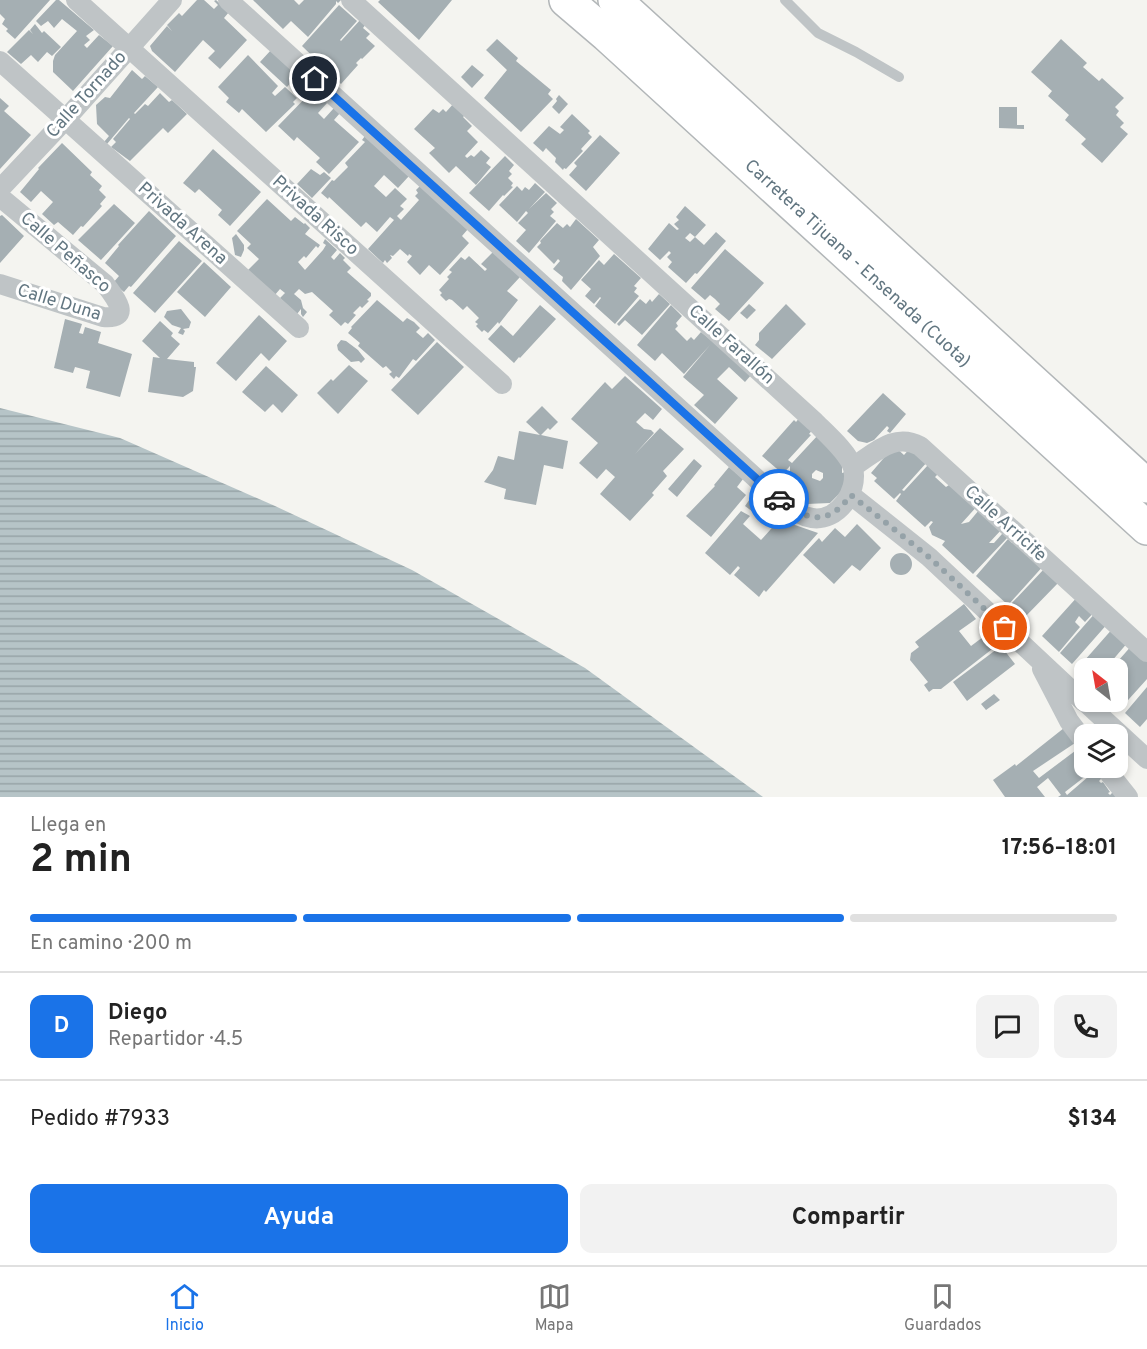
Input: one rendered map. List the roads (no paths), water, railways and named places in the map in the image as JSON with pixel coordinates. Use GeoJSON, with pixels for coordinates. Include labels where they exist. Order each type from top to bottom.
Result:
{"type":"FeatureCollection","features":[{"type":"Feature","properties":{"kind":"highway","name":"Carretera Tijuana - Ensenada (Cuota)"},"geometry":{"type":"LineString","coordinates":[[566,0],[1147,528]]}},
{"type":"Feature","properties":{"kind":"highway","name":"Carretera Tijuana - Ensenada (Cuota)"},"geometry":{"type":"LineString","coordinates":[[615,0],[1147,486]]}},
{"type":"Feature","properties":{"kind":"street","name":"Privada Risco"},"geometry":{"type":"LineString","coordinates":[[76,0],[502,384]]}},
{"type":"Feature","properties":{"kind":"street","name":"Calle Tornado"},"geometry":{"type":"LineString","coordinates":[[0,189],[172,0]]}},
{"type":"Feature","properties":{"kind":"street"},"geometry":{"type":"LineString","coordinates":[[228,0],[780,500],[800,514],[814,518],[826,517],[840,509],[851,495],[853,467]]}},
{"type":"Feature","properties":{"kind":"street","name":"Calle Farallón"},"geometry":{"type":"LineString","coordinates":[[351,0],[815,422],[840,448],[853,467]]}},
{"type":"Feature","properties":{"kind":"street","name":"Privada Arena"},"geometry":{"type":"LineString","coordinates":[[0,61],[299,328]]}},
{"type":"Feature","properties":{"kind":"street","name":"Calle Peñasco"},"geometry":{"type":"LineString","coordinates":[[0,197],[105,284],[118,301],[120,307],[118,314]]}},
{"type":"Feature","properties":{"kind":"street","name":"Calle Duna"},"geometry":{"type":"LineString","coordinates":[[0,284],[103,317],[110,318],[118,314]]}},
{"type":"Feature","properties":{"kind":"street","name":"Calle Arricife"},"geometry":{"type":"LineString","coordinates":[[853,467],[890,443],[901,440],[920,446],[1147,652]]}},
{"type":"Feature","properties":{"kind":"street"},"geometry":{"type":"LineString","coordinates":[[851,495],[929,557],[1074,692]]}},
{"type":"Feature","properties":{"kind":"street"},"geometry":{"type":"LineString","coordinates":[[1035,656],[1074,727]]}},
{"type":"Feature","properties":{"kind":"street"},"geometry":{"type":"LineString","coordinates":[[1096,712],[1147,759]]}},
{"type":"Feature","properties":{"kind":"street"},"geometry":{"type":"LineString","coordinates":[[1113,778],[1128,797]]}},
{"type":"Feature","properties":{"kind":"lane"},"geometry":{"type":"LineString","coordinates":[[785,0],[818,33],[898,77]]}}]}
